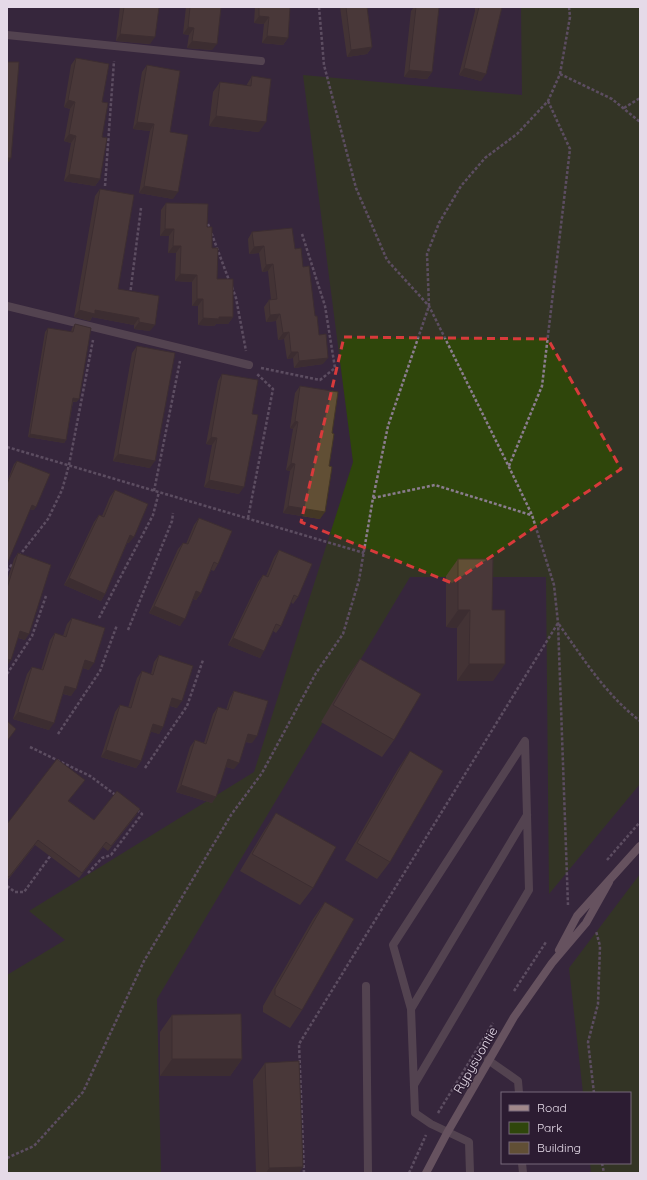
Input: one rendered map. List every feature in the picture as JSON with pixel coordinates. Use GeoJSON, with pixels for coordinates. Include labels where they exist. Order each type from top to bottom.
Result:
{"type":"FeatureCollection","features":[{"type":"Feature","properties":{"kind":"street","name":"Rypysuontie"},"geometry":{"type":"LineString","coordinates":[[552,963],[577,916],[640,846]]}},
{"type":"Feature","properties":{"kind":"street","name":"Rypysuontie"},"geometry":{"type":"LineString","coordinates":[[426,1173],[446,1133],[514,1017],[552,963],[586,923],[609,882]]}},
{"type":"Feature","properties":{"kind":"lane"},"geometry":{"type":"LineString","coordinates":[[7,35],[261,61]]}},
{"type":"Feature","properties":{"kind":"lane"},"geometry":{"type":"LineString","coordinates":[[7,306],[249,365]]}},
{"type":"Feature","properties":{"kind":"lane"},"geometry":{"type":"LineString","coordinates":[[414,1085],[529,890],[525,741],[393,945],[411,1009],[415,1113],[446,1133],[469,1142],[470,1173]]}},
{"type":"Feature","properties":{"kind":"lane"},"geometry":{"type":"LineString","coordinates":[[411,1009],[527,814]]}},
{"type":"Feature","properties":{"kind":"lane"},"geometry":{"type":"LineString","coordinates":[[366,986],[368,1173]]}},
{"type":"Feature","properties":{"kind":"lane"},"geometry":{"type":"LineString","coordinates":[[488,1060],[518,1081],[519,1092]]}},
{"type":"Feature","properties":{"kind":"path"},"geometry":{"type":"LineString","coordinates":[[319,7],[324,65],[356,188],[386,260],[429,306],[509,466],[532,516],[554,585],[558,623],[568,909],[577,916]]}},
{"type":"Feature","properties":{"kind":"path"},"geometry":{"type":"LineString","coordinates":[[7,1158],[34,1146],[83,1092],[144,961],[231,815],[262,773],[316,673],[343,634],[359,580],[373,498],[388,426],[429,306],[427,254],[439,223],[461,186],[485,158],[516,134],[548,101],[560,74],[570,17],[569,7]]}},
{"type":"Feature","properties":{"kind":"path"},"geometry":{"type":"LineString","coordinates":[[105,186],[114,61]]}},
{"type":"Feature","properties":{"kind":"path"},"geometry":{"type":"LineString","coordinates":[[560,74],[612,99],[640,122]]}},
{"type":"Feature","properties":{"kind":"path"},"geometry":{"type":"LineString","coordinates":[[624,108],[640,98]]}},
{"type":"Feature","properties":{"kind":"path"},"geometry":{"type":"LineString","coordinates":[[509,466],[542,386],[570,149],[548,101]]}},
{"type":"Feature","properties":{"kind":"path"},"geometry":{"type":"LineString","coordinates":[[129,303],[141,208]]}},
{"type":"Feature","properties":{"kind":"path"},"geometry":{"type":"LineString","coordinates":[[208,224],[236,298],[249,365],[273,389],[248,518]]}},
{"type":"Feature","properties":{"kind":"path"},"geometry":{"type":"LineString","coordinates":[[249,365],[320,380],[335,368],[325,306],[302,234]]}},
{"type":"Feature","properties":{"kind":"path"},"geometry":{"type":"LineString","coordinates":[[7,571],[48,519],[62,490],[69,465],[96,328]]}},
{"type":"Feature","properties":{"kind":"path"},"geometry":{"type":"LineString","coordinates":[[154,491],[183,349]]}},
{"type":"Feature","properties":{"kind":"path"},"geometry":{"type":"LineString","coordinates":[[7,447],[364,553]]}},
{"type":"Feature","properties":{"kind":"path"},"geometry":{"type":"LineString","coordinates":[[373,498],[435,485],[532,516]]}},
{"type":"Feature","properties":{"kind":"path"},"geometry":{"type":"LineString","coordinates":[[99,618],[153,515],[160,492]]}},
{"type":"Feature","properties":{"kind":"path"},"geometry":{"type":"LineString","coordinates":[[128,630],[172,521],[172,513]]}},
{"type":"Feature","properties":{"kind":"path"},"geometry":{"type":"LineString","coordinates":[[7,674],[32,636],[46,596]]}},
{"type":"Feature","properties":{"kind":"path"},"geometry":{"type":"LineString","coordinates":[[558,623],[598,680],[622,706],[640,721]]}},
{"type":"Feature","properties":{"kind":"path"},"geometry":{"type":"LineString","coordinates":[[304,1173],[299,1044],[558,623]]}},
{"type":"Feature","properties":{"kind":"path"},"geometry":{"type":"LineString","coordinates":[[58,734],[100,671],[117,625]]}},
{"type":"Feature","properties":{"kind":"path"},"geometry":{"type":"LineString","coordinates":[[145,768],[187,706],[203,660]]}},
{"type":"Feature","properties":{"kind":"path"},"geometry":{"type":"LineString","coordinates":[[30,748],[90,776],[122,800]]}},
{"type":"Feature","properties":{"kind":"path"},"geometry":{"type":"LineString","coordinates":[[88,873],[102,858],[111,855],[142,814],[135,809]]}},
{"type":"Feature","properties":{"kind":"path"},"geometry":{"type":"LineString","coordinates":[[7,886],[15,892],[24,892],[54,850]]}},
{"type":"Feature","properties":{"kind":"path"},"geometry":{"type":"LineString","coordinates":[[586,923],[597,932],[600,946],[598,1004],[588,1042],[594,1092]]}},
{"type":"Feature","properties":{"kind":"highlighted area"},"geometry":{"type":"Polygon","coordinates":[[[344,337],[548,339],[621,469],[452,583],[301,522],[344,337]]]}},
{"type":"Feature","properties":{"kind":"green space"},"geometry":{"type":"Polygon","coordinates":[[[521,7],[640,7],[640,784],[549,894],[546,577],[410,577],[157,999],[161,1173],[7,1173],[7,975],[65,940],[29,911],[254,772],[353,462],[303,75],[522,95],[521,7]]]}},
{"type":"Feature","properties":{"kind":"green space"},"geometry":{"type":"Polygon","coordinates":[[[640,874],[640,1173],[591,1173],[590,1164],[631,1164],[631,1092],[583,1092],[569,968],[640,874]]]}},
{"type":"Feature","properties":{"kind":"building"},"geometry":{"type":"Polygon","coordinates":[[[124,7],[159,7],[155,37],[120,34],[124,7]]]}},
{"type":"Feature","properties":{"kind":"building"},"geometry":{"type":"Polygon","coordinates":[[[190,7],[221,7],[217,44],[192,41],[194,28],[188,27],[190,7]]]}},
{"type":"Feature","properties":{"kind":"building"},"geometry":{"type":"Polygon","coordinates":[[[259,7],[290,7],[288,38],[267,36],[269,17],[259,16],[259,7]]]}},
{"type":"Feature","properties":{"kind":"building"},"geometry":{"type":"Polygon","coordinates":[[[346,7],[367,7],[372,47],[351,50],[346,7]]]}},
{"type":"Feature","properties":{"kind":"building"},"geometry":{"type":"Polygon","coordinates":[[[416,7],[439,7],[432,72],[409,70],[416,7]]]}},
{"type":"Feature","properties":{"kind":"building"},"geometry":{"type":"Polygon","coordinates":[[[479,7],[502,7],[486,74],[464,68],[479,7]]]}},
{"type":"Feature","properties":{"kind":"building"},"geometry":{"type":"Polygon","coordinates":[[[76,58],[109,64],[102,102],[108,103],[102,137],[107,138],[100,179],[69,174],[76,136],[69,134],[75,102],[68,100],[76,58]]]}},
{"type":"Feature","properties":{"kind":"building"},"geometry":{"type":"Polygon","coordinates":[[[7,62],[19,62],[11,158],[7,158],[7,62]]]}},
{"type":"Feature","properties":{"kind":"building"},"geometry":{"type":"Polygon","coordinates":[[[147,65],[180,71],[170,132],[188,135],[178,192],[144,186],[154,124],[137,122],[147,65]]]}},
{"type":"Feature","properties":{"kind":"building"},"geometry":{"type":"Polygon","coordinates":[[[252,76],[271,79],[266,122],[216,116],[220,82],[251,86],[252,76]]]}},
{"type":"Feature","properties":{"kind":"building"},"geometry":{"type":"Polygon","coordinates":[[[100,189],[134,195],[118,289],[159,296],[155,325],[139,322],[139,318],[95,310],[95,314],[79,310],[100,189]]]}},
{"type":"Feature","properties":{"kind":"building"},"geometry":{"type":"Polygon","coordinates":[[[166,203],[208,204],[207,227],[212,227],[212,248],[218,248],[217,279],[233,279],[233,317],[219,317],[219,319],[203,318],[203,299],[197,299],[197,275],[180,274],[181,246],[173,246],[174,229],[165,229],[166,203]]]}},
{"type":"Feature","properties":{"kind":"building"},"geometry":{"type":"Polygon","coordinates":[[[292,228],[295,249],[301,248],[303,267],[309,266],[315,316],[317,316],[319,335],[326,334],[328,358],[299,361],[298,352],[291,352],[289,332],[283,333],[280,314],[270,315],[269,300],[277,299],[273,264],[266,265],[264,246],[254,247],[252,232],[292,228]]]}},
{"type":"Feature","properties":{"kind":"building"},"geometry":{"type":"Polygon","coordinates":[[[75,324],[91,328],[79,399],[73,398],[66,440],[30,434],[48,328],[73,332],[75,324]]]}},
{"type":"Feature","properties":{"kind":"building"},"geometry":{"type":"Polygon","coordinates":[[[137,346],[175,353],[155,461],[118,454],[137,346]]]}},
{"type":"Feature","properties":{"kind":"building"},"geometry":{"type":"Polygon","coordinates":[[[222,374],[258,380],[252,414],[258,415],[244,487],[209,480],[217,438],[211,437],[222,374]]]}},
{"type":"Feature","properties":{"kind":"building"},"geometry":{"type":"Polygon","coordinates":[[[300,386],[338,392],[329,466],[332,467],[325,512],[288,506],[295,464],[291,463],[298,422],[295,421],[300,386]]]}},
{"type":"Feature","properties":{"kind":"building"},"geometry":{"type":"Polygon","coordinates":[[[17,461],[50,474],[36,507],[32,505],[7,564],[7,484],[17,461]]]}},
{"type":"Feature","properties":{"kind":"building"},"geometry":{"type":"Polygon","coordinates":[[[115,490],[148,504],[134,537],[130,535],[105,594],[69,578],[99,515],[104,517],[115,490]]]}},
{"type":"Feature","properties":{"kind":"building"},"geometry":{"type":"Polygon","coordinates":[[[199,518],[232,531],[218,564],[214,562],[201,593],[196,591],[185,619],[154,606],[183,543],[188,544],[199,518]]]}},
{"type":"Feature","properties":{"kind":"building"},"geometry":{"type":"Polygon","coordinates":[[[279,550],[312,564],[298,597],[294,595],[281,626],[276,624],[264,651],[233,638],[263,575],[268,577],[279,550]]]}},
{"type":"Feature","properties":{"kind":"building"},"geometry":{"type":"Polygon","coordinates":[[[18,553],[51,565],[29,634],[20,631],[11,660],[7,659],[7,588],[18,553]]]}},
{"type":"Feature","properties":{"kind":"building"},"geometry":{"type":"Polygon","coordinates":[[[458,559],[493,559],[492,610],[505,610],[505,664],[469,664],[470,610],[458,610],[458,559]]]}},
{"type":"Feature","properties":{"kind":"building"},"geometry":{"type":"Polygon","coordinates":[[[72,618],[105,628],[94,663],[85,660],[76,689],[65,686],[54,723],[18,712],[32,667],[43,670],[55,633],[66,637],[72,618]]]}},
{"type":"Feature","properties":{"kind":"building"},"geometry":{"type":"Polygon","coordinates":[[[159,655],[193,666],[182,701],[172,698],[163,727],[153,724],[141,761],[106,750],[120,705],[131,708],[142,671],[153,675],[159,655]]]}},
{"type":"Feature","properties":{"kind":"building"},"geometry":{"type":"Polygon","coordinates":[[[360,659],[421,694],[394,740],[333,705],[360,659]]]}},
{"type":"Feature","properties":{"kind":"building"},"geometry":{"type":"Polygon","coordinates":[[[234,691],[268,701],[257,736],[248,734],[239,763],[228,759],[216,797],[181,785],[195,740],[206,744],[218,707],[228,710],[234,691]]]}},
{"type":"Feature","properties":{"kind":"building"},"geometry":{"type":"Polygon","coordinates":[[[7,721],[16,729],[7,741],[7,721]]]}},
{"type":"Feature","properties":{"kind":"building"},"geometry":{"type":"Polygon","coordinates":[[[410,751],[443,771],[390,862],[357,843],[410,751]]]}},
{"type":"Feature","properties":{"kind":"building"},"geometry":{"type":"Polygon","coordinates":[[[57,759],[85,780],[68,801],[94,820],[117,791],[140,809],[111,846],[106,842],[82,873],[38,840],[9,877],[7,876],[7,824],[57,759]]]}},
{"type":"Feature","properties":{"kind":"building"},"geometry":{"type":"Polygon","coordinates":[[[276,813],[336,847],[313,888],[252,854],[276,813]]]}},
{"type":"Feature","properties":{"kind":"building"},"geometry":{"type":"Polygon","coordinates":[[[325,902],[354,919],[302,1010],[275,995],[275,989],[325,902]]]}},
{"type":"Feature","properties":{"kind":"building"},"geometry":{"type":"Polygon","coordinates":[[[241,1014],[242,1059],[172,1059],[172,1015],[241,1014]]]}},
{"type":"Feature","properties":{"kind":"building"},"geometry":{"type":"Polygon","coordinates":[[[299,1061],[303,1167],[269,1168],[265,1063],[299,1061]]]}}]}
